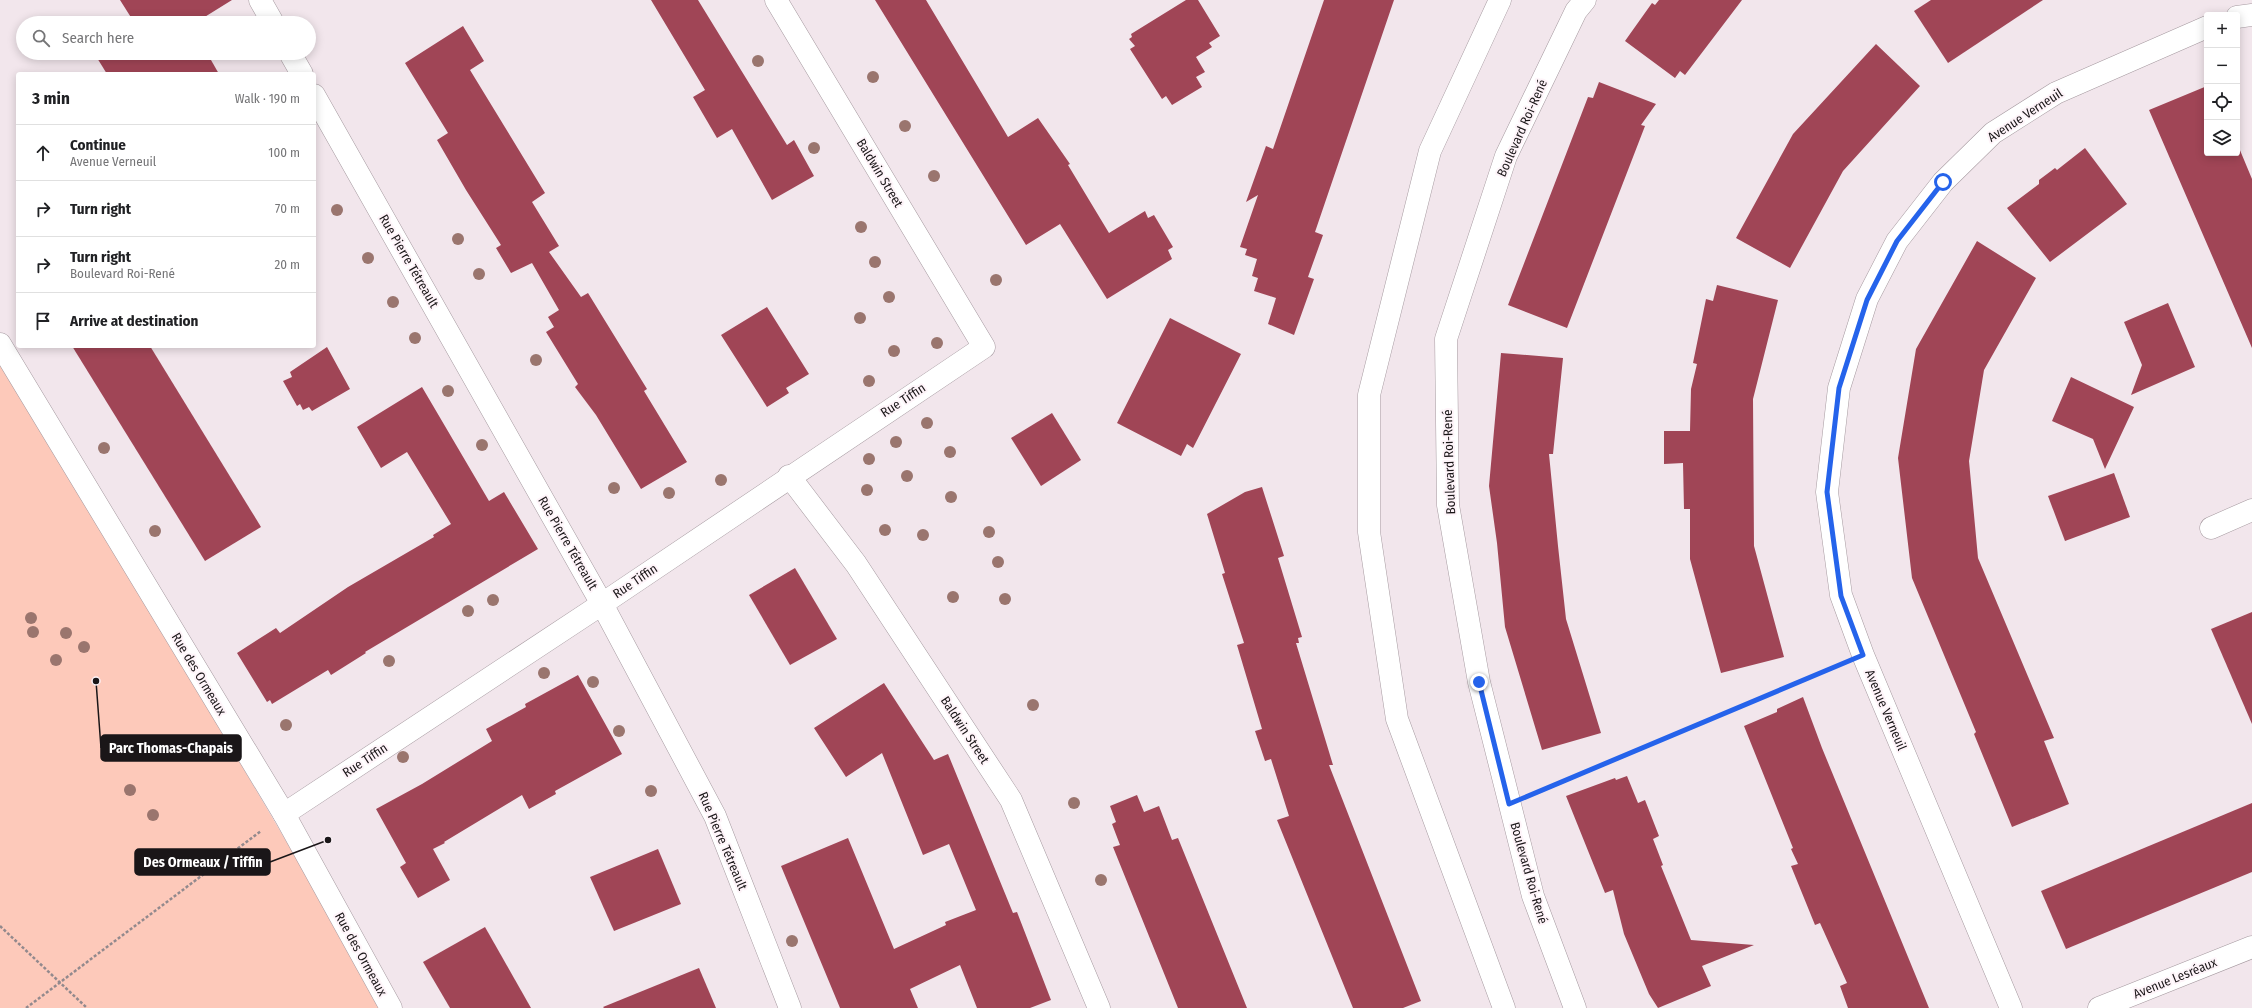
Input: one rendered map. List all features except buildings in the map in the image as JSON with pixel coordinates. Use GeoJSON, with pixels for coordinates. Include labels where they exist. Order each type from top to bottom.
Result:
{"type":"FeatureCollection","features":[{"type":"Feature","properties":{"kind":"street"},"geometry":{"type":"LineString","coordinates":[[260,0],[269,16]]}},
{"type":"Feature","properties":{"kind":"street","name":"Baldwin Street"},"geometry":{"type":"LineString","coordinates":[[776,0],[984,347]]}},
{"type":"Feature","properties":{"kind":"street"},"geometry":{"type":"LineString","coordinates":[[1500,0],[1430,151],[1369,396],[1369,532],[1397,719],[1504,1008]]}},
{"type":"Feature","properties":{"kind":"street","name":"Boulevard Roi-René"},"geometry":{"type":"LineString","coordinates":[[1575,1008],[1533,896],[1479,682],[1448,505],[1446,339],[1506,156],[1576,11],[1584,0]]}},
{"type":"Feature","properties":{"kind":"street"},"geometry":{"type":"LineString","coordinates":[[2240,17],[2252,15]]}},
{"type":"Feature","properties":{"kind":"street","name":"Avenue Verneuil"},"geometry":{"type":"LineString","coordinates":[[2011,1008],[1863,655],[1841,596],[1827,492],[1839,388],[1867,300],[1897,241],[1943,182],[1993,134],[2056,93],[2204,28]]}},
{"type":"Feature","properties":{"kind":"street"},"geometry":{"type":"LineString","coordinates":[[294,60],[301,72]]}},
{"type":"Feature","properties":{"kind":"street","name":"Rue Pierre Tétreault"},"geometry":{"type":"LineString","coordinates":[[316,99],[602,604],[715,816],[790,1008]]}},
{"type":"Feature","properties":{"kind":"street","name":"Rue des Ormeaux"},"geometry":{"type":"LineString","coordinates":[[0,344],[284,814],[391,1008]]}},
{"type":"Feature","properties":{"kind":"street","name":"Rue Tiffin"},"geometry":{"type":"LineString","coordinates":[[284,814],[602,604],[789,476],[984,347]]}},
{"type":"Feature","properties":{"kind":"street","name":"Baldwin Street"},"geometry":{"type":"LineString","coordinates":[[789,476],[856,564],[1011,800],[1099,1008]]}},
{"type":"Feature","properties":{"kind":"street"},"geometry":{"type":"LineString","coordinates":[[2211,528],[2252,510]]}},
{"type":"Feature","properties":{"kind":"street","name":"Avenue Lesréaux"},"geometry":{"type":"LineString","coordinates":[[2099,1008],[2252,947]]}},
{"type":"Feature","properties":{"kind":"path"},"geometry":{"type":"LineString","coordinates":[[1509,804],[1863,655]]}},
{"type":"Feature","properties":{"kind":"path"},"geometry":{"type":"LineString","coordinates":[[26,1008],[284,814]]}},
{"type":"Feature","properties":{"kind":"path"},"geometry":{"type":"LineString","coordinates":[[0,926],[87,1008]]}},
{"type":"Feature","properties":{"kind":"shaded area"},"geometry":{"type":"Polygon","coordinates":[[[0,354],[384,1008],[0,1008],[0,354]]]}},
{"type":"Feature","properties":{"kind":"place","name":"Parc Thomas-Chapais"},"geometry":{"type":"Point","coordinates":[96,681]}},
{"type":"Feature","properties":{"kind":"place","name":"Des Ormeaux / Tiffin"},"geometry":{"type":"Point","coordinates":[328,840]}},
{"type":"Feature","properties":{"kind":"route"},"geometry":{"type":"LineString","coordinates":[[1479,682],[1509,804],[1863,655],[1841,596],[1827,492],[1839,388],[1867,300],[1897,241],[1943,182]]}}]}
